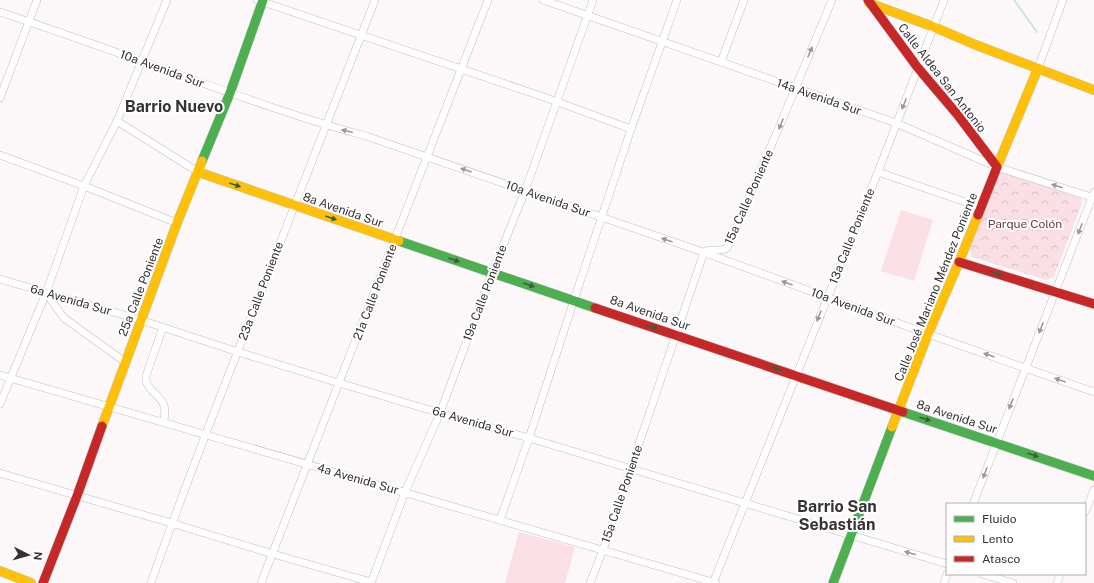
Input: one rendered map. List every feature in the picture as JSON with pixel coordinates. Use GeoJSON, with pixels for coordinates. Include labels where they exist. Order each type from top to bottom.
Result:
{"type":"FeatureCollection","features":[{"type":"Feature","properties":{"kind":"street"},"geometry":{"type":"LineString","coordinates":[[0,98],[37,0]]}},
{"type":"Feature","properties":{"kind":"street"},"geometry":{"type":"LineString","coordinates":[[0,404],[46,293],[84,186],[117,121],[167,0]]}},
{"type":"Feature","properties":{"kind":"street","name":"23a Calle Poniente"},"geometry":{"type":"LineString","coordinates":[[151,583],[171,523],[375,0]]}},
{"type":"Feature","properties":{"kind":"street","name":"21a Calle Poniente"},"geometry":{"type":"LineString","coordinates":[[262,583],[488,0]]}},
{"type":"Feature","properties":{"kind":"street","name":"14a Avenida Sur"},"geometry":{"type":"LineString","coordinates":[[543,0],[896,123],[997,167],[1093,196]]}},
{"type":"Feature","properties":{"kind":"street","name":"19a Calle Poniente"},"geometry":{"type":"LineString","coordinates":[[371,582],[405,492],[440,413],[492,273],[525,191],[593,0]]}},
{"type":"Feature","properties":{"kind":"street"},"geometry":{"type":"LineString","coordinates":[[500,520],[530,438],[631,129],[677,0]]}},
{"type":"Feature","properties":{"kind":"street"},"geometry":{"type":"LineString","coordinates":[[721,62],[744,0]]}},
{"type":"Feature","properties":{"kind":"street","name":"15a Calle Poniente"},"geometry":{"type":"LineString","coordinates":[[590,583],[603,550],[704,252],[708,250],[723,250],[727,248],[832,0]]}},
{"type":"Feature","properties":{"kind":"street","name":"13a Calle Poniente"},"geometry":{"type":"LineString","coordinates":[[714,583],[744,503],[878,172],[944,0]]}},
{"type":"Feature","properties":{"kind":"street","name":"Calle José Mariano Méndez Poniente"},"geometry":{"type":"LineString","coordinates":[[832,583],[900,411],[928,334],[1038,68],[1063,0]]}},
{"type":"Feature","properties":{"kind":"street"},"geometry":{"type":"LineString","coordinates":[[261,1],[557,102],[631,129]]}},
{"type":"Feature","properties":{"kind":"street","name":"25a Calle Poniente"},"geometry":{"type":"LineString","coordinates":[[43,583],[78,496],[109,406],[177,223],[230,93],[261,1]]}},
{"type":"Feature","properties":{"kind":"street"},"geometry":{"type":"LineString","coordinates":[[866,1],[1094,90]]}},
{"type":"Feature","properties":{"kind":"street","name":"Calle Aldea San Antonio"},"geometry":{"type":"LineString","coordinates":[[866,1],[918,68],[957,114],[997,167]]}},
{"type":"Feature","properties":{"kind":"street","name":"10a Avenida Sur"},"geometry":{"type":"LineString","coordinates":[[0,12],[230,93],[327,126],[366,136],[704,252],[928,334],[1094,392]]}},
{"type":"Feature","properties":{"kind":"street"},"geometry":{"type":"LineString","coordinates":[[117,121],[198,172]]}},
{"type":"Feature","properties":{"kind":"street"},"geometry":{"type":"LineString","coordinates":[[0,155],[177,223]]}},
{"type":"Feature","properties":{"kind":"street","name":"8a Avenida Sur"},"geometry":{"type":"LineString","coordinates":[[198,172],[294,206],[1094,476]]}},
{"type":"Feature","properties":{"kind":"street"},"geometry":{"type":"LineString","coordinates":[[878,172],[980,207]]}},
{"type":"Feature","properties":{"kind":"street"},"geometry":{"type":"LineString","coordinates":[[974,503],[996,442],[1093,196]]}},
{"type":"Feature","properties":{"kind":"street"},"geometry":{"type":"LineString","coordinates":[[959,262],[1094,304]]}},
{"type":"Feature","properties":{"kind":"street","name":"6a Avenida Sur"},"geometry":{"type":"LineString","coordinates":[[0,279],[141,320],[339,383],[530,438],[946,564]]}},
{"type":"Feature","properties":{"kind":"street"},"geometry":{"type":"LineString","coordinates":[[46,293],[64,318],[125,362]]}},
{"type":"Feature","properties":{"kind":"street"},"geometry":{"type":"LineString","coordinates":[[163,327],[145,380],[146,384],[161,399],[164,405],[164,422]]}},
{"type":"Feature","properties":{"kind":"street","name":"4a Avenida Sur"},"geometry":{"type":"LineString","coordinates":[[0,375],[714,583]]}},
{"type":"Feature","properties":{"kind":"street"},"geometry":{"type":"LineString","coordinates":[[0,473],[371,582]]}},
{"type":"Feature","properties":{"kind":"street"},"geometry":{"type":"LineString","coordinates":[[1086,510],[1094,490]]}},
{"type":"Feature","properties":{"kind":"street"},"geometry":{"type":"LineString","coordinates":[[0,571],[31,583]]}},
{"type":"Feature","properties":{"kind":"street"},"geometry":{"type":"LineString","coordinates":[[985,575],[1013,583]]}},
{"type":"Feature","properties":{"kind":"green space","name":"Parque Colón"},"geometry":{"type":"Polygon","coordinates":[[[1005,169],[1081,197],[1082,203],[1054,277],[1046,280],[972,257],[968,246],[997,171],[1005,169]]]}},
{"type":"Feature","properties":{"kind":"green space"},"geometry":{"type":"Polygon","coordinates":[[[901,210],[933,220],[914,281],[881,271],[901,210]]]}},
{"type":"Feature","properties":{"kind":"green space"},"geometry":{"type":"Polygon","coordinates":[[[519,532],[575,547],[565,583],[505,583],[519,532]]]}},
{"type":"Feature","properties":{"kind":"waterway"},"geometry":{"type":"LineString","coordinates":[[1014,0],[1037,32]]}},
{"type":"Feature","properties":{"kind":"traffic: fast"},"geometry":{"type":"LineString","coordinates":[[202,161],[230,93],[263,0]]}},
{"type":"Feature","properties":{"kind":"traffic: fast"},"geometry":{"type":"LineString","coordinates":[[399,241],[595,308]]}},
{"type":"Feature","properties":{"kind":"traffic: fast"},"geometry":{"type":"LineString","coordinates":[[903,412],[1094,476]]}},
{"type":"Feature","properties":{"kind":"traffic: fast"},"geometry":{"type":"LineString","coordinates":[[833,583],[892,427]]}},
{"type":"Feature","properties":{"kind":"traffic: slow"},"geometry":{"type":"LineString","coordinates":[[869,3],[1094,90]]}},
{"type":"Feature","properties":{"kind":"traffic: slow"},"geometry":{"type":"LineString","coordinates":[[997,167],[1038,68]]}},
{"type":"Feature","properties":{"kind":"traffic: slow"},"geometry":{"type":"LineString","coordinates":[[102,426],[177,223],[202,161]]}},
{"type":"Feature","properties":{"kind":"traffic: slow"},"geometry":{"type":"LineString","coordinates":[[198,172],[399,241]]}},
{"type":"Feature","properties":{"kind":"traffic: slow"},"geometry":{"type":"LineString","coordinates":[[892,427],[928,334],[978,215]]}},
{"type":"Feature","properties":{"kind":"traffic: slow"},"geometry":{"type":"LineString","coordinates":[[0,571],[31,583]]}},
{"type":"Feature","properties":{"kind":"traffic: jam"},"geometry":{"type":"LineString","coordinates":[[868,0],[918,68],[957,114],[997,167],[978,215]]}},
{"type":"Feature","properties":{"kind":"traffic: jam"},"geometry":{"type":"LineString","coordinates":[[959,262],[1094,304]]}},
{"type":"Feature","properties":{"kind":"traffic: jam"},"geometry":{"type":"LineString","coordinates":[[595,308],[903,412]]}},
{"type":"Feature","properties":{"kind":"traffic: jam"},"geometry":{"type":"LineString","coordinates":[[43,583],[77,496],[102,426]]}},
{"type":"Feature","properties":{"kind":"district","name":"Barrio Nuevo"},"geometry":{"type":"Point","coordinates":[174,106]}},
{"type":"Feature","properties":{"kind":"district","name":"Barrio San Sebastián"},"geometry":{"type":"Point","coordinates":[837,515]}}]}
